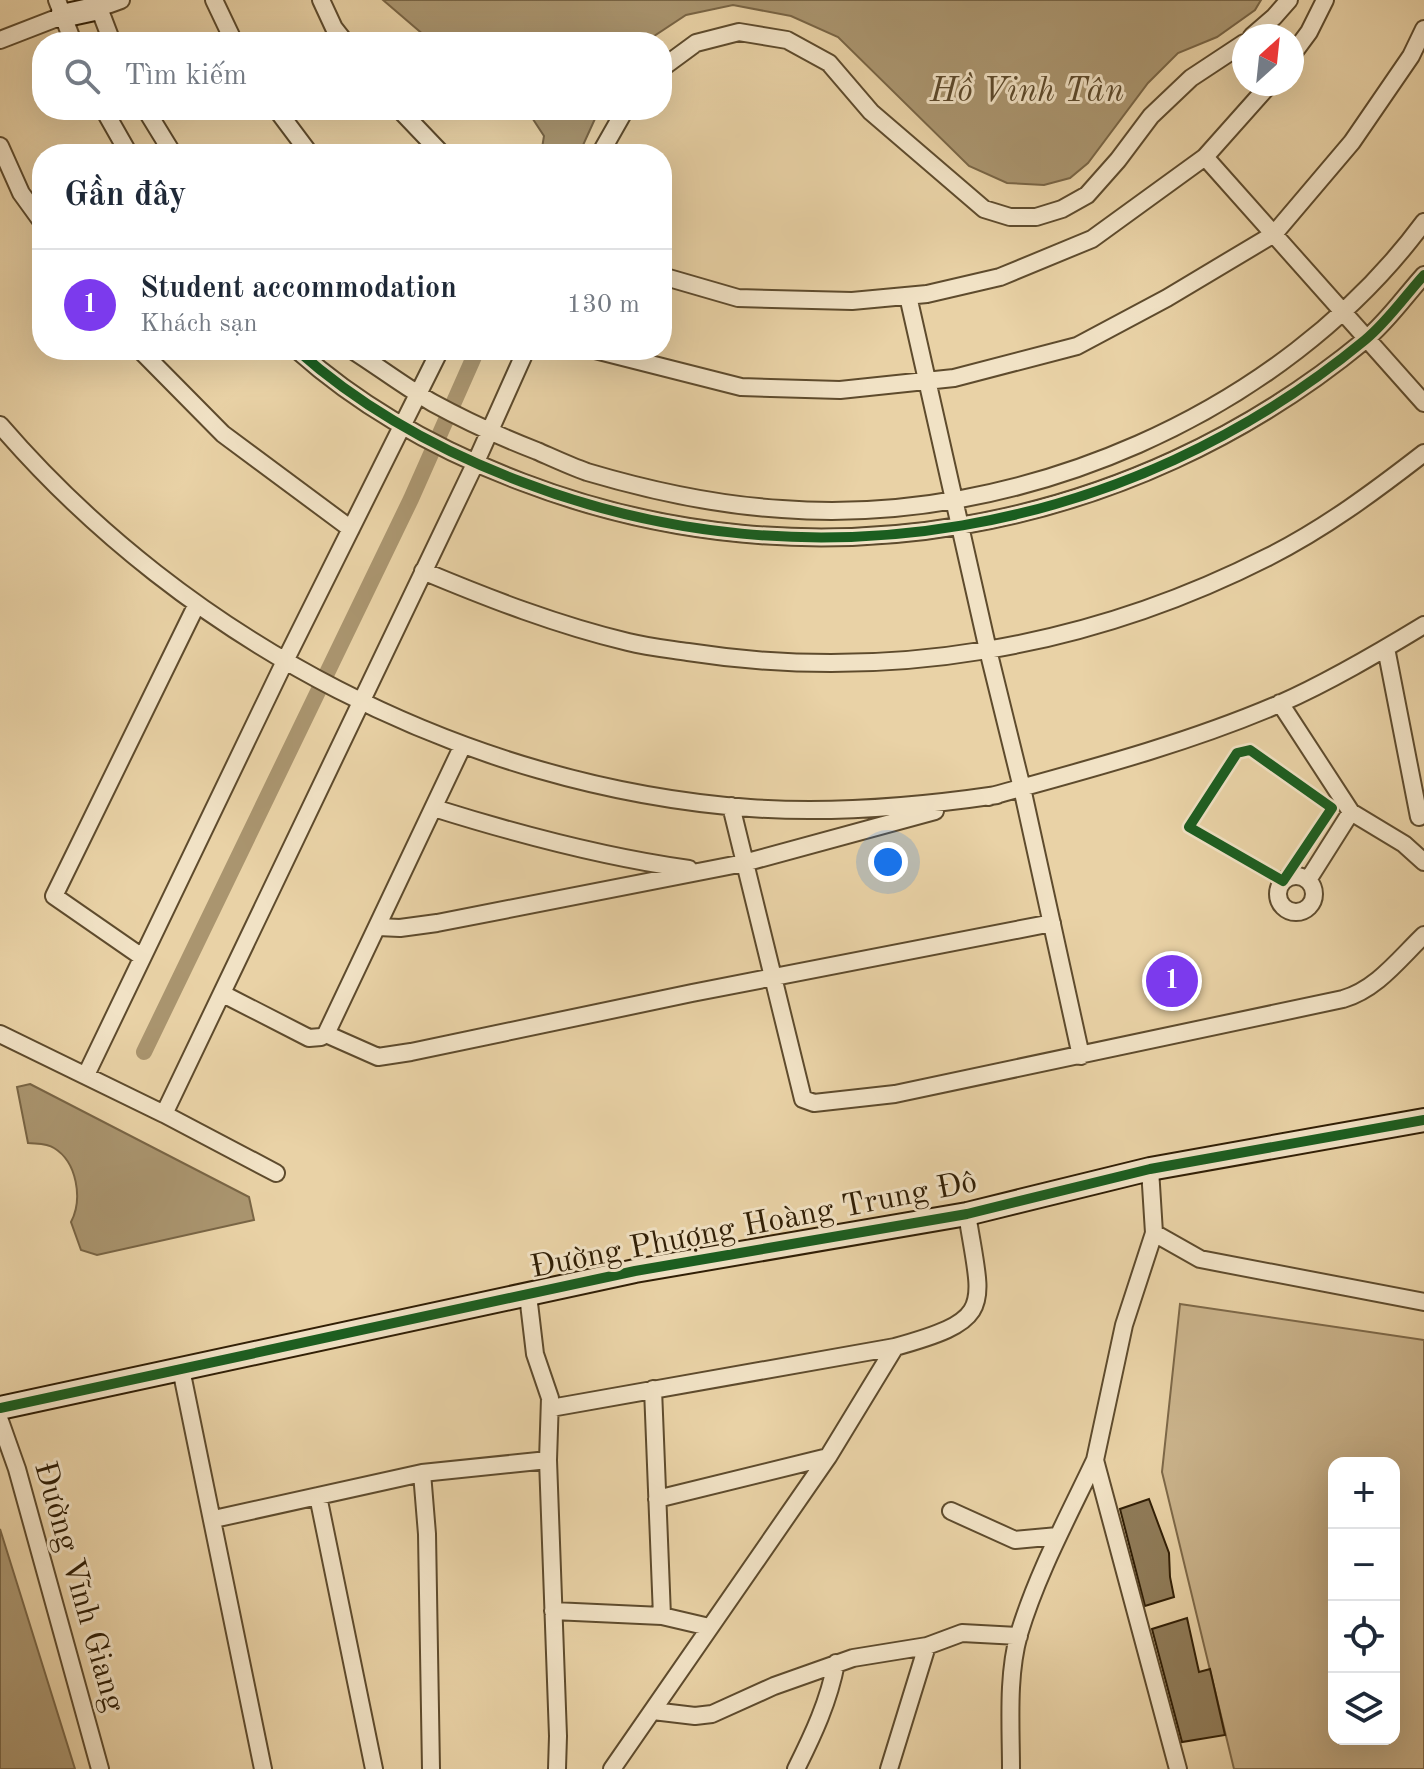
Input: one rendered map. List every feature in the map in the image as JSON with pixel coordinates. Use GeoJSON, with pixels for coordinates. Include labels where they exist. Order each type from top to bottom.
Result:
{"type":"FeatureCollection","features":[{"type":"Feature","properties":{"kind":"street"},"geometry":{"type":"LineString","coordinates":[[0,40],[60,8],[121,0]]}},
{"type":"Feature","properties":{"kind":"street"},"geometry":{"type":"LineString","coordinates":[[214,0],[229,32]]}},
{"type":"Feature","properties":{"kind":"street"},"geometry":{"type":"LineString","coordinates":[[321,0],[337,32]]}},
{"type":"Feature","properties":{"kind":"street"},"geometry":{"type":"LineString","coordinates":[[1266,24],[1289,0]]}},
{"type":"Feature","properties":{"kind":"street"},"geometry":{"type":"LineString","coordinates":[[1304,39],[1325,0]]}},
{"type":"Feature","properties":{"kind":"street"},"geometry":{"type":"LineString","coordinates":[[98,4],[108,32]]}},
{"type":"Feature","properties":{"kind":"street"},"geometry":{"type":"LineString","coordinates":[[60,8],[69,32]]}},
{"type":"Feature","properties":{"kind":"street"},"geometry":{"type":"LineString","coordinates":[[634,360],[741,387],[840,390],[954,378],[1077,346],[1167,298],[1274,234],[1352,142],[1411,56],[1424,29]]}},
{"type":"Feature","properties":{"kind":"street"},"geometry":{"type":"LineString","coordinates":[[672,61],[696,43],[739,32],[787,40],[829,63],[871,112],[984,209],[1010,217],[1036,217],[1062,209],[1087,195],[1151,116],[1191,78],[1232,51]]}},
{"type":"Feature","properties":{"kind":"street"},"geometry":{"type":"LineString","coordinates":[[672,279],[738,298],[852,301],[927,294],[1000,277],[1092,239],[1205,157],[1259,96]]}},
{"type":"Feature","properties":{"kind":"street"},"geometry":{"type":"LineString","coordinates":[[110,120],[123,144]]}},
{"type":"Feature","properties":{"kind":"street"},"geometry":{"type":"LineString","coordinates":[[152,120],[167,144]]}},
{"type":"Feature","properties":{"kind":"street"},"geometry":{"type":"LineString","coordinates":[[284,120],[302,144]]}},
{"type":"Feature","properties":{"kind":"street"},"geometry":{"type":"LineString","coordinates":[[410,120],[432,144]]}},
{"type":"Feature","properties":{"kind":"street"},"geometry":{"type":"LineString","coordinates":[[606,144],[619,120]]}},
{"type":"Feature","properties":{"kind":"street"},"geometry":{"type":"LineString","coordinates":[[0,146],[21,193],[32,208]]}},
{"type":"Feature","properties":{"kind":"street"},"geometry":{"type":"LineString","coordinates":[[1205,157],[1424,403]]}},
{"type":"Feature","properties":{"kind":"street"},"geometry":{"type":"LineString","coordinates":[[367,360],[425,398],[490,432],[584,471],[683,497],[784,510],[885,509],[986,495],[1084,467],[1177,427],[1264,375],[1343,312],[1424,222]]}},
{"type":"Feature","properties":{"kind":"street"},"geometry":{"type":"LineString","coordinates":[[310,360],[416,436],[475,464],[579,502],[656,522],[750,536],[846,538],[961,526],[1034,512],[1124,483],[1211,444],[1292,395],[1368,338],[1424,275]]}},
{"type":"Feature","properties":{"kind":"street"},"geometry":{"type":"LineString","coordinates":[[908,296],[1081,1056]]}},
{"type":"Feature","properties":{"kind":"street"},"geometry":{"type":"LineString","coordinates":[[150,360],[223,434],[351,529]]}},
{"type":"Feature","properties":{"kind":"street"},"geometry":{"type":"LineString","coordinates":[[86,1075],[142,957],[291,664],[351,529],[402,426],[425,398],[437,360]]}},
{"type":"Feature","properties":{"kind":"street"},"geometry":{"type":"LineString","coordinates":[[164,1114],[475,464],[522,360]]}},
{"type":"Feature","properties":{"kind":"street"},"geometry":{"type":"LineString","coordinates":[[0,425],[36,467],[113,541],[196,606],[291,664],[361,700],[463,745],[522,765],[605,787],[731,806],[850,810],[924,805],[997,795]]}},
{"type":"Feature","properties":{"kind":"street"},"geometry":{"type":"LineString","coordinates":[[423,571],[525,613],[615,638],[739,660],[849,664],[958,656],[1066,635],[1185,595],[1270,556],[1364,500],[1424,453]]}},
{"type":"Feature","properties":{"kind":"street"},"geometry":{"type":"LineString","coordinates":[[142,957],[54,896],[196,606]]}},
{"type":"Feature","properties":{"kind":"street"},"geometry":{"type":"LineString","coordinates":[[378,927],[400,928],[437,923],[744,863],[1103,766],[1223,726],[1280,703],[1424,625]]}},
{"type":"Feature","properties":{"kind":"street"},"geometry":{"type":"LineString","coordinates":[[1386,648],[1422,812],[1404,844]]}},
{"type":"Feature","properties":{"kind":"street"},"geometry":{"type":"LineString","coordinates":[[1280,703],[1351,812],[1404,844],[1424,862]]}},
{"type":"Feature","properties":{"kind":"street"},"geometry":{"type":"LineString","coordinates":[[223,994],[309,1038],[326,1034],[463,745]]}},
{"type":"Feature","properties":{"kind":"street"},"geometry":{"type":"LineString","coordinates":[[731,806],[803,1099],[814,1103],[895,1094],[1356,995],[1376,983],[1424,935]]}},
{"type":"Feature","properties":{"kind":"street"},"geometry":{"type":"LineString","coordinates":[[434,808],[642,863],[701,871]]}},
{"type":"Feature","properties":{"kind":"street"},"geometry":{"type":"LineString","coordinates":[[1308,880],[1351,812]]}},
{"type":"Feature","properties":{"kind":"street"},"geometry":{"type":"LineString","coordinates":[[326,1034],[378,1057],[1052,923]]}},
{"type":"Feature","properties":{"kind":"street"},"geometry":{"type":"LineString","coordinates":[[0,1034],[276,1173]]}},
{"type":"Feature","properties":{"kind":"street","name":"Đường Phượng Hoàng Trung Đô"},"geometry":{"type":"LineString","coordinates":[[0,1408],[635,1271],[967,1214],[1150,1169],[1424,1120]]}},
{"type":"Feature","properties":{"kind":"street"},"geometry":{"type":"LineString","coordinates":[[1011,1769],[1013,1673],[1019,1636],[1058,1536],[1095,1460],[1124,1325],[1154,1233],[1150,1169]]}},
{"type":"Feature","properties":{"kind":"street"},"geometry":{"type":"LineString","coordinates":[[551,1408],[895,1347],[953,1328],[965,1321],[978,1298],[967,1214]]}},
{"type":"Feature","properties":{"kind":"street"},"geometry":{"type":"LineString","coordinates":[[1154,1233],[1200,1259],[1424,1302]]}},
{"type":"Feature","properties":{"kind":"street"},"geometry":{"type":"LineString","coordinates":[[528,1295],[535,1354],[549,1390],[551,1408],[548,1460],[557,1769]]}},
{"type":"Feature","properties":{"kind":"street"},"geometry":{"type":"LineString","coordinates":[[612,1769],[828,1457],[895,1347]]}},
{"type":"Feature","properties":{"kind":"street"},"geometry":{"type":"LineString","coordinates":[[181,1369],[263,1769]]}},
{"type":"Feature","properties":{"kind":"street"},"geometry":{"type":"LineString","coordinates":[[653,1389],[662,1616]]}},
{"type":"Feature","properties":{"kind":"street","name":"Đường Vĩnh Giang"},"geometry":{"type":"LineString","coordinates":[[0,1421],[17,1469],[100,1769]]}},
{"type":"Feature","properties":{"kind":"street"},"geometry":{"type":"LineString","coordinates":[[657,1499],[828,1457]]}},
{"type":"Feature","properties":{"kind":"street"},"geometry":{"type":"LineString","coordinates":[[214,1519],[422,1473],[548,1460]]}},
{"type":"Feature","properties":{"kind":"street"},"geometry":{"type":"LineString","coordinates":[[1095,1460],[1178,1769]]}},
{"type":"Feature","properties":{"kind":"street"},"geometry":{"type":"LineString","coordinates":[[422,1473],[427,1534],[431,1769]]}},
{"type":"Feature","properties":{"kind":"street"},"geometry":{"type":"LineString","coordinates":[[318,1496],[374,1769]]}},
{"type":"Feature","properties":{"kind":"street"},"geometry":{"type":"LineString","coordinates":[[951,1511],[1015,1540],[1058,1536]]}},
{"type":"Feature","properties":{"kind":"street"},"geometry":{"type":"LineString","coordinates":[[553,1611],[662,1616],[709,1627]]}},
{"type":"Feature","properties":{"kind":"street"},"geometry":{"type":"LineString","coordinates":[[653,1711],[695,1716],[712,1714],[836,1663],[927,1646],[962,1633],[1019,1636]]}},
{"type":"Feature","properties":{"kind":"street"},"geometry":{"type":"LineString","coordinates":[[889,1769],[927,1646]]}},
{"type":"Feature","properties":{"kind":"street"},"geometry":{"type":"LineString","coordinates":[[796,1769],[832,1688],[836,1663]]}},
{"type":"Feature","properties":{"kind":"shaded area"},"geometry":{"type":"Polygon","coordinates":[[[1180,1304],[1424,1340],[1424,1769],[1234,1769],[1162,1472],[1180,1304]]]}},
{"type":"Feature","properties":{"kind":"water","name":"Hồ Vinh Tân"},"geometry":{"type":"Polygon","coordinates":[[[383,0],[1261,0],[1255,10],[1217,37],[1178,53],[1148,83],[1088,163],[1070,178],[1044,185],[1007,183],[969,166],[838,37],[791,16],[733,5],[686,15],[660,32],[420,32],[383,0]]]}},
{"type":"Feature","properties":{"kind":"water"},"geometry":{"type":"Polygon","coordinates":[[[534,120],[594,120],[584,144],[543,144],[544,136],[534,120]]]}},
{"type":"Feature","properties":{"kind":"water"},"geometry":{"type":"Polygon","coordinates":[[[30,1084],[249,1197],[254,1220],[97,1255],[81,1250],[71,1222],[77,1203],[73,1172],[62,1154],[54,1148],[28,1143],[17,1087],[30,1084]]]}},
{"type":"Feature","properties":{"kind":"water"},"geometry":{"type":"Polygon","coordinates":[[[0,1529],[75,1769],[0,1769],[0,1529]]]}},
{"type":"Feature","properties":{"kind":"building"},"geometry":{"type":"Polygon","coordinates":[[[1149,1499],[1169,1553],[1174,1597],[1145,1606],[1120,1509],[1149,1499]]]}},
{"type":"Feature","properties":{"kind":"building"},"geometry":{"type":"Polygon","coordinates":[[[1187,1618],[1199,1672],[1210,1669],[1225,1735],[1182,1742],[1152,1629],[1187,1618]]]}},
{"type":"Feature","properties":{"kind":"waterway"},"geometry":{"type":"LineString","coordinates":[[144,1052],[411,499],[473,360]]}},
{"type":"Feature","properties":{"kind":"cycle path"},"geometry":{"type":"LineString","coordinates":[[309,360],[376,410],[462,457],[522,482],[631,515],[742,534],[853,537],[963,525],[1070,500],[1174,460],[1273,407],[1365,340],[1424,275]]}},
{"type":"Feature","properties":{"kind":"cycle path"},"geometry":{"type":"LineString","coordinates":[[1250,750],[1332,808],[1283,881],[1189,827],[1237,753],[1250,750]]}},
{"type":"Feature","properties":{"kind":"cycle path"},"geometry":{"type":"LineString","coordinates":[[0,1408],[635,1271],[967,1214],[1150,1169],[1424,1120]]}},
{"type":"Feature","properties":{"kind":"place","name":"Student accommodation"},"geometry":{"type":"Point","coordinates":[1172,981]}}]}
